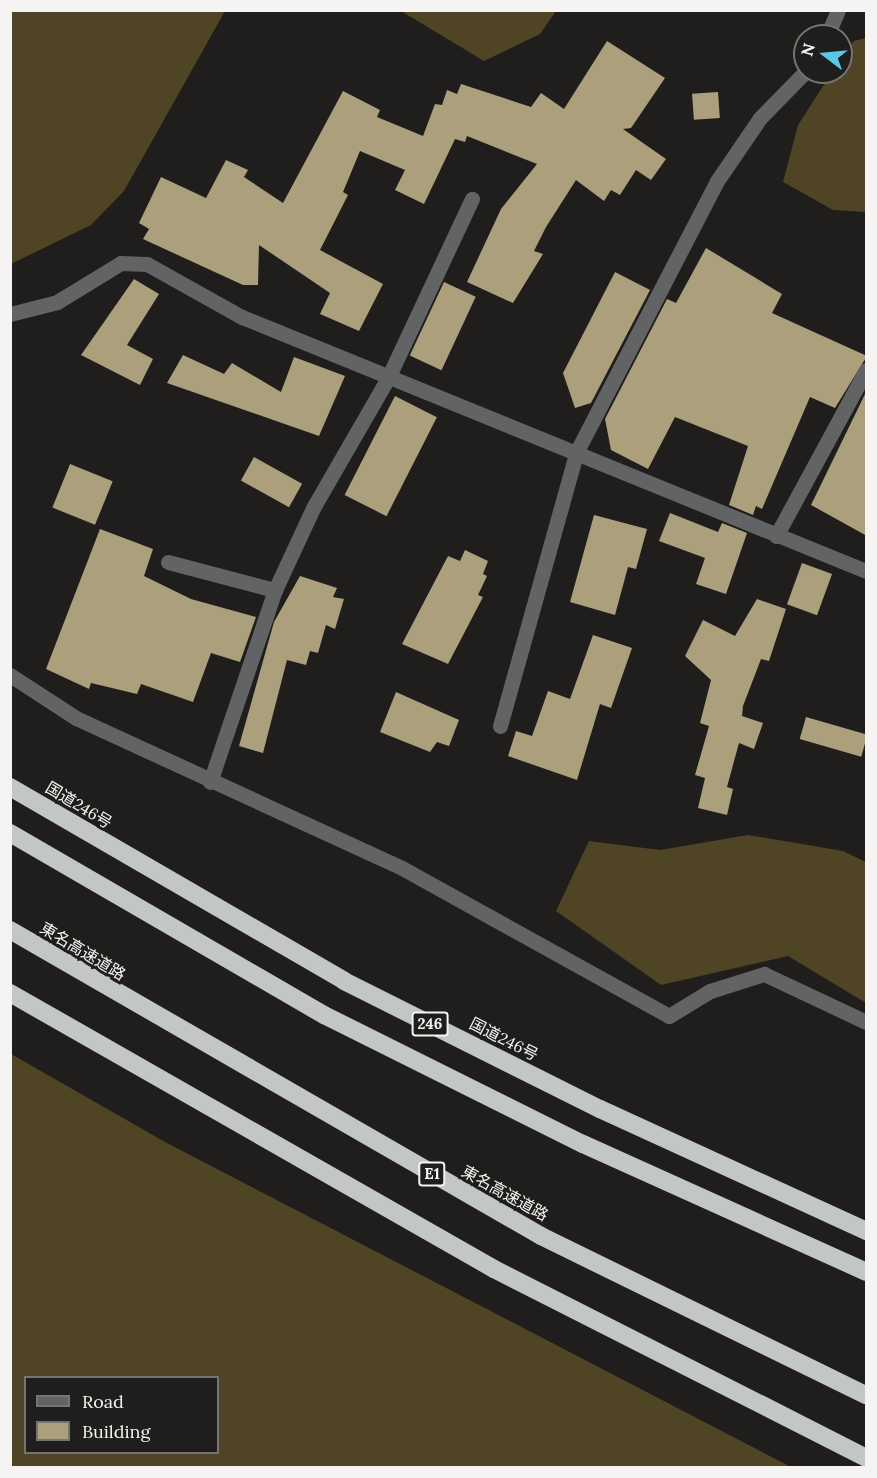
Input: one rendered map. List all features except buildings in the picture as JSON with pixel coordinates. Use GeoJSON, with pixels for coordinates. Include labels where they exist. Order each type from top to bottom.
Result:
{"type":"FeatureCollection","features":[{"type":"Feature","properties":{"kind":"highway","name":"国道246号"},"geometry":{"type":"LineString","coordinates":[[10,786],[344,981],[600,1109],[867,1231]]}},
{"type":"Feature","properties":{"kind":"highway","name":"246"},"geometry":{"type":"LineString","coordinates":[[10,832],[324,1015],[583,1144],[867,1272]]}},
{"type":"Feature","properties":{"kind":"highway","name":"東名高速道路"},"geometry":{"type":"LineString","coordinates":[[10,930],[542,1236],[867,1395]]}},
{"type":"Feature","properties":{"kind":"highway"},"geometry":{"type":"LineString","coordinates":[[10,993],[494,1269],[867,1458]]}},
{"type":"Feature","properties":{"kind":"street"},"geometry":{"type":"LineString","coordinates":[[832,24],[838,10]]}},
{"type":"Feature","properties":{"kind":"street"},"geometry":{"type":"LineString","coordinates":[[500,726],[576,453],[717,181],[760,118],[793,84]]}},
{"type":"Feature","properties":{"kind":"street"},"geometry":{"type":"LineString","coordinates":[[210,783],[276,590],[313,508],[388,378],[472,199]]}},
{"type":"Feature","properties":{"kind":"street"},"geometry":{"type":"LineString","coordinates":[[10,314],[57,302],[121,263],[147,264],[242,317],[776,536],[867,571]]}},
{"type":"Feature","properties":{"kind":"street"},"geometry":{"type":"LineString","coordinates":[[776,536],[867,370]]}},
{"type":"Feature","properties":{"kind":"street"},"geometry":{"type":"LineString","coordinates":[[168,562],[276,590]]}},
{"type":"Feature","properties":{"kind":"street"},"geometry":{"type":"LineString","coordinates":[[10,675],[76,718],[210,783],[279,808],[402,868],[669,1017],[710,992],[764,974],[867,1022]]}},
{"type":"Feature","properties":{"kind":"shaded area"},"geometry":{"type":"Polygon","coordinates":[[[10,11],[225,11],[124,191],[91,225],[11,264],[10,11]]]}},
{"type":"Feature","properties":{"kind":"shaded area"},"geometry":{"type":"Polygon","coordinates":[[[401,11],[556,11],[540,34],[484,61],[401,11]]]}},
{"type":"Feature","properties":{"kind":"shaded area"},"geometry":{"type":"Polygon","coordinates":[[[866,38],[866,212],[833,210],[783,182],[798,125],[824,84],[853,84],[854,41],[866,38]]]}},
{"type":"Feature","properties":{"kind":"shaded area"},"geometry":{"type":"Polygon","coordinates":[[[748,835],[843,851],[866,862],[866,1003],[788,956],[661,985],[556,911],[589,841],[660,850],[748,835]]]}},
{"type":"Feature","properties":{"kind":"shaded area"},"geometry":{"type":"Polygon","coordinates":[[[11,1054],[165,1142],[791,1467],[11,1467],[11,1054]]]}}]}
